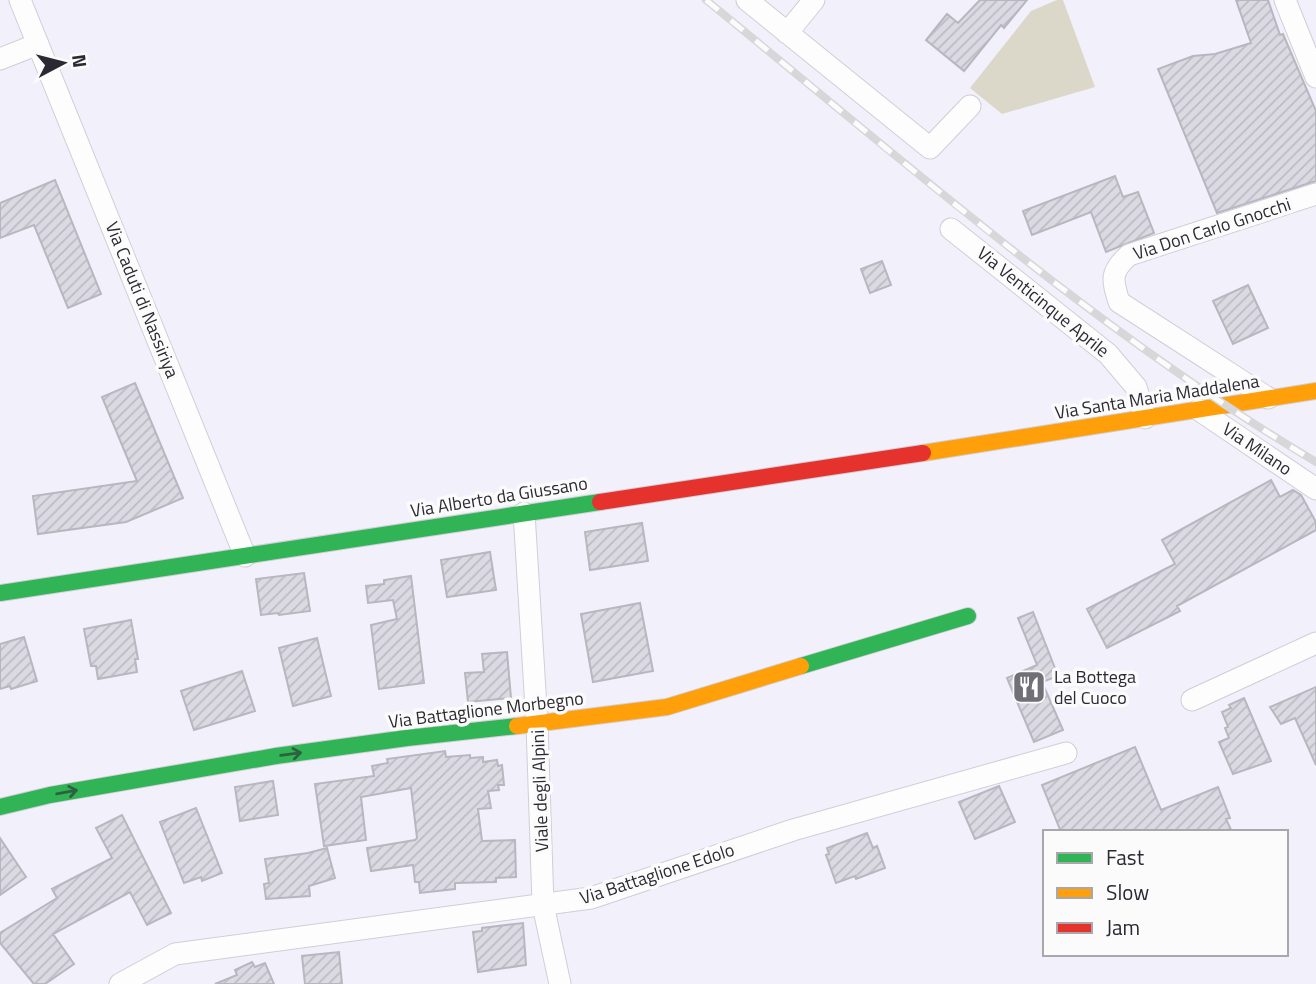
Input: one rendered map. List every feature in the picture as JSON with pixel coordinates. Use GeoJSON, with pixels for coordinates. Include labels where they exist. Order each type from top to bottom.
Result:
{"type":"FeatureCollection","features":[{"type":"Feature","properties":{"kind":"street","name":"Via Caduti di Nassiriya"},"geometry":{"type":"LineString","coordinates":[[20,0],[245,555]]}},
{"type":"Feature","properties":{"kind":"street"},"geometry":{"type":"LineString","coordinates":[[747,0],[930,148],[970,106]]}},
{"type":"Feature","properties":{"kind":"street"},"geometry":{"type":"LineString","coordinates":[[787,33],[814,0]]}},
{"type":"Feature","properties":{"kind":"street"},"geometry":{"type":"LineString","coordinates":[[1285,0],[1316,77]]}},
{"type":"Feature","properties":{"kind":"street"},"geometry":{"type":"LineString","coordinates":[[0,59],[38,44]]}},
{"type":"Feature","properties":{"kind":"street","name":"Via Don Carlo Gnocchi"},"geometry":{"type":"LineString","coordinates":[[1268,398],[1119,302],[1113,282],[1116,266],[1129,255],[1316,194]]}},
{"type":"Feature","properties":{"kind":"street","name":"Via Venticinque Aprile"},"geometry":{"type":"LineString","coordinates":[[951,229],[1108,354],[1136,387],[1145,418]]}},
{"type":"Feature","properties":{"kind":"street","name":"Via Santa Maria Maddalena"},"geometry":{"type":"LineString","coordinates":[[1005,441],[1316,391]]}},
{"type":"Feature","properties":{"kind":"street","name":"Via Milano"},"geometry":{"type":"LineString","coordinates":[[1199,410],[1316,488]]}},
{"type":"Feature","properties":{"kind":"street","name":"Via Alberto da Giussano"},"geometry":{"type":"LineString","coordinates":[[0,593],[1005,441]]}},
{"type":"Feature","properties":{"kind":"street","name":"Viale degli Alpini"},"geometry":{"type":"LineString","coordinates":[[524,513],[537,724],[544,905],[560,984]]}},
{"type":"Feature","properties":{"kind":"street","name":"Via Battaglione Morbegno"},"geometry":{"type":"LineString","coordinates":[[0,807],[50,794],[276,756],[667,708],[968,616]]}},
{"type":"Feature","properties":{"kind":"street"},"geometry":{"type":"LineString","coordinates":[[1192,700],[1316,643]]}},
{"type":"Feature","properties":{"kind":"street","name":"Via Battaglione Edolo"},"geometry":{"type":"LineString","coordinates":[[120,984],[175,954],[591,898],[793,830],[1066,753]]}},
{"type":"Feature","properties":{"kind":"shaded area"},"geometry":{"type":"Polygon","coordinates":[[[1063,0],[1095,87],[1002,114],[970,88],[1031,11],[1063,0]]]}},
{"type":"Feature","properties":{"kind":"building"},"geometry":{"type":"Polygon","coordinates":[[[980,0],[1027,0],[1004,28],[1001,25],[964,71],[926,40],[947,14],[958,23],[980,0]]]}},
{"type":"Feature","properties":{"kind":"building"},"geometry":{"type":"Polygon","coordinates":[[[1236,0],[1268,0],[1280,35],[1283,34],[1316,111],[1316,181],[1217,213],[1158,69],[1193,56],[1215,54],[1251,43],[1236,0]]]}},
{"type":"Feature","properties":{"kind":"building"},"geometry":{"type":"Polygon","coordinates":[[[1115,176],[1123,197],[1138,192],[1154,233],[1106,252],[1091,212],[1032,235],[1023,211],[1115,176]]]}},
{"type":"Feature","properties":{"kind":"building"},"geometry":{"type":"Polygon","coordinates":[[[55,180],[101,294],[68,308],[34,225],[0,238],[0,203],[55,180]]]}},
{"type":"Feature","properties":{"kind":"building"},"geometry":{"type":"Polygon","coordinates":[[[882,261],[891,285],[870,293],[861,269],[882,261]]]}},
{"type":"Feature","properties":{"kind":"building"},"geometry":{"type":"Polygon","coordinates":[[[1248,285],[1268,328],[1233,344],[1213,301],[1248,285]]]}},
{"type":"Feature","properties":{"kind":"building"},"geometry":{"type":"Polygon","coordinates":[[[135,383],[183,498],[126,522],[38,534],[33,496],[137,481],[102,397],[135,383]]]}},
{"type":"Feature","properties":{"kind":"building"},"geometry":{"type":"Polygon","coordinates":[[[1271,480],[1280,497],[1293,490],[1301,495],[1316,522],[1316,530],[1177,606],[1180,611],[1107,648],[1087,609],[1175,564],[1162,540],[1271,480]]]}},
{"type":"Feature","properties":{"kind":"building"},"geometry":{"type":"Polygon","coordinates":[[[642,523],[648,561],[590,570],[585,532],[642,523]]]}},
{"type":"Feature","properties":{"kind":"building"},"geometry":{"type":"Polygon","coordinates":[[[490,552],[496,590],[447,597],[441,560],[490,552]]]}},
{"type":"Feature","properties":{"kind":"building"},"geometry":{"type":"Polygon","coordinates":[[[304,573],[310,611],[261,615],[256,579],[304,573]]]}},
{"type":"Feature","properties":{"kind":"building"},"geometry":{"type":"Polygon","coordinates":[[[411,576],[424,683],[379,689],[371,625],[397,619],[393,600],[368,603],[366,586],[411,576]]]}},
{"type":"Feature","properties":{"kind":"building"},"geometry":{"type":"Polygon","coordinates":[[[640,603],[653,671],[593,682],[581,614],[640,603]]]}},
{"type":"Feature","properties":{"kind":"building"},"geometry":{"type":"Polygon","coordinates":[[[1033,612],[1058,676],[1042,682],[1063,730],[1034,742],[1007,678],[1037,665],[1018,618],[1033,612]]]}},
{"type":"Feature","properties":{"kind":"building"},"geometry":{"type":"Polygon","coordinates":[[[131,620],[138,659],[135,659],[137,672],[98,679],[96,666],[91,666],[84,629],[131,620]]]}},
{"type":"Feature","properties":{"kind":"building"},"geometry":{"type":"Polygon","coordinates":[[[24,637],[37,681],[11,689],[10,686],[0,689],[0,644],[24,637]]]}},
{"type":"Feature","properties":{"kind":"building"},"geometry":{"type":"Polygon","coordinates":[[[317,638],[331,696],[293,706],[279,648],[317,638]]]}},
{"type":"Feature","properties":{"kind":"building"},"geometry":{"type":"Polygon","coordinates":[[[507,652],[511,698],[468,702],[465,673],[484,672],[482,654],[507,652]]]}},
{"type":"Feature","properties":{"kind":"building"},"geometry":{"type":"Polygon","coordinates":[[[242,671],[255,711],[194,730],[181,691],[242,671]]]}},
{"type":"Feature","properties":{"kind":"building"},"geometry":{"type":"Polygon","coordinates":[[[1316,687],[1316,765],[1295,718],[1281,724],[1270,707],[1316,687]]]}},
{"type":"Feature","properties":{"kind":"building"},"geometry":{"type":"Polygon","coordinates":[[[1244,698],[1271,761],[1233,774],[1219,742],[1229,738],[1222,712],[1231,708],[1229,705],[1244,698]]]}},
{"type":"Feature","properties":{"kind":"building"},"geometry":{"type":"Polygon","coordinates":[[[1135,747],[1161,810],[1218,787],[1230,818],[1226,819],[1231,830],[1060,830],[1042,785],[1135,747]]]}},
{"type":"Feature","properties":{"kind":"building"},"geometry":{"type":"Polygon","coordinates":[[[445,751],[446,757],[470,755],[470,758],[483,757],[483,762],[497,760],[498,766],[502,765],[504,785],[498,785],[499,790],[488,791],[491,808],[478,809],[482,841],[515,840],[516,877],[496,878],[496,882],[455,883],[455,889],[420,893],[419,882],[415,882],[413,865],[371,871],[367,848],[417,838],[411,788],[361,797],[366,840],[324,846],[315,784],[374,776],[372,766],[388,763],[387,759],[445,751]]]}},
{"type":"Feature","properties":{"kind":"building"},"geometry":{"type":"Polygon","coordinates":[[[273,781],[278,815],[240,821],[235,787],[273,781]]]}},
{"type":"Feature","properties":{"kind":"building"},"geometry":{"type":"Polygon","coordinates":[[[999,786],[1015,822],[975,839],[959,802],[999,786]]]}},
{"type":"Feature","properties":{"kind":"building"},"geometry":{"type":"Polygon","coordinates":[[[196,808],[222,873],[202,881],[201,877],[184,883],[160,822],[196,808]]]}},
{"type":"Feature","properties":{"kind":"building"},"geometry":{"type":"Polygon","coordinates":[[[122,815],[171,913],[147,925],[130,892],[53,934],[74,964],[45,984],[34,984],[0,943],[0,933],[57,898],[52,889],[112,858],[96,828],[122,815]]]}},
{"type":"Feature","properties":{"kind":"building"},"geometry":{"type":"Polygon","coordinates":[[[867,833],[873,848],[877,846],[885,868],[836,883],[826,855],[829,854],[827,848],[867,833]]]}},
{"type":"Feature","properties":{"kind":"building"},"geometry":{"type":"Polygon","coordinates":[[[0,838],[26,877],[0,895],[0,838]]]}},
{"type":"Feature","properties":{"kind":"building"},"geometry":{"type":"Polygon","coordinates":[[[327,848],[335,878],[309,886],[310,896],[266,899],[264,884],[269,883],[265,859],[327,848]]]}},
{"type":"Feature","properties":{"kind":"building"},"geometry":{"type":"Polygon","coordinates":[[[523,923],[526,965],[478,972],[473,932],[482,931],[482,928],[523,923]]]}},
{"type":"Feature","properties":{"kind":"building"},"geometry":{"type":"Polygon","coordinates":[[[339,952],[342,984],[305,984],[302,956],[339,952]]]}},
{"type":"Feature","properties":{"kind":"building"},"geometry":{"type":"Polygon","coordinates":[[[252,962],[255,967],[265,963],[274,984],[215,984],[237,975],[235,970],[252,962]]]}},
{"type":"Feature","properties":{"kind":"railway"},"geometry":{"type":"LineString","coordinates":[[706,0],[928,183],[1079,301],[1156,358],[1316,462]]}},
{"type":"Feature","properties":{"kind":"traffic: fast"},"geometry":{"type":"LineString","coordinates":[[0,593],[600,502]]}},
{"type":"Feature","properties":{"kind":"traffic: fast"},"geometry":{"type":"LineString","coordinates":[[801,666],[968,616]]}},
{"type":"Feature","properties":{"kind":"traffic: fast"},"geometry":{"type":"LineString","coordinates":[[0,807],[50,795],[276,756],[517,726]]}},
{"type":"Feature","properties":{"kind":"traffic: slow"},"geometry":{"type":"LineString","coordinates":[[923,453],[1316,391]]}},
{"type":"Feature","properties":{"kind":"traffic: slow"},"geometry":{"type":"LineString","coordinates":[[517,726],[667,707],[801,666]]}},
{"type":"Feature","properties":{"kind":"traffic: jam"},"geometry":{"type":"LineString","coordinates":[[600,502],[923,453]]}},
{"type":"Feature","properties":{"kind":"place","name":"La Bottega del Cuoco"},"geometry":{"type":"Point","coordinates":[1029,687]}}]}
